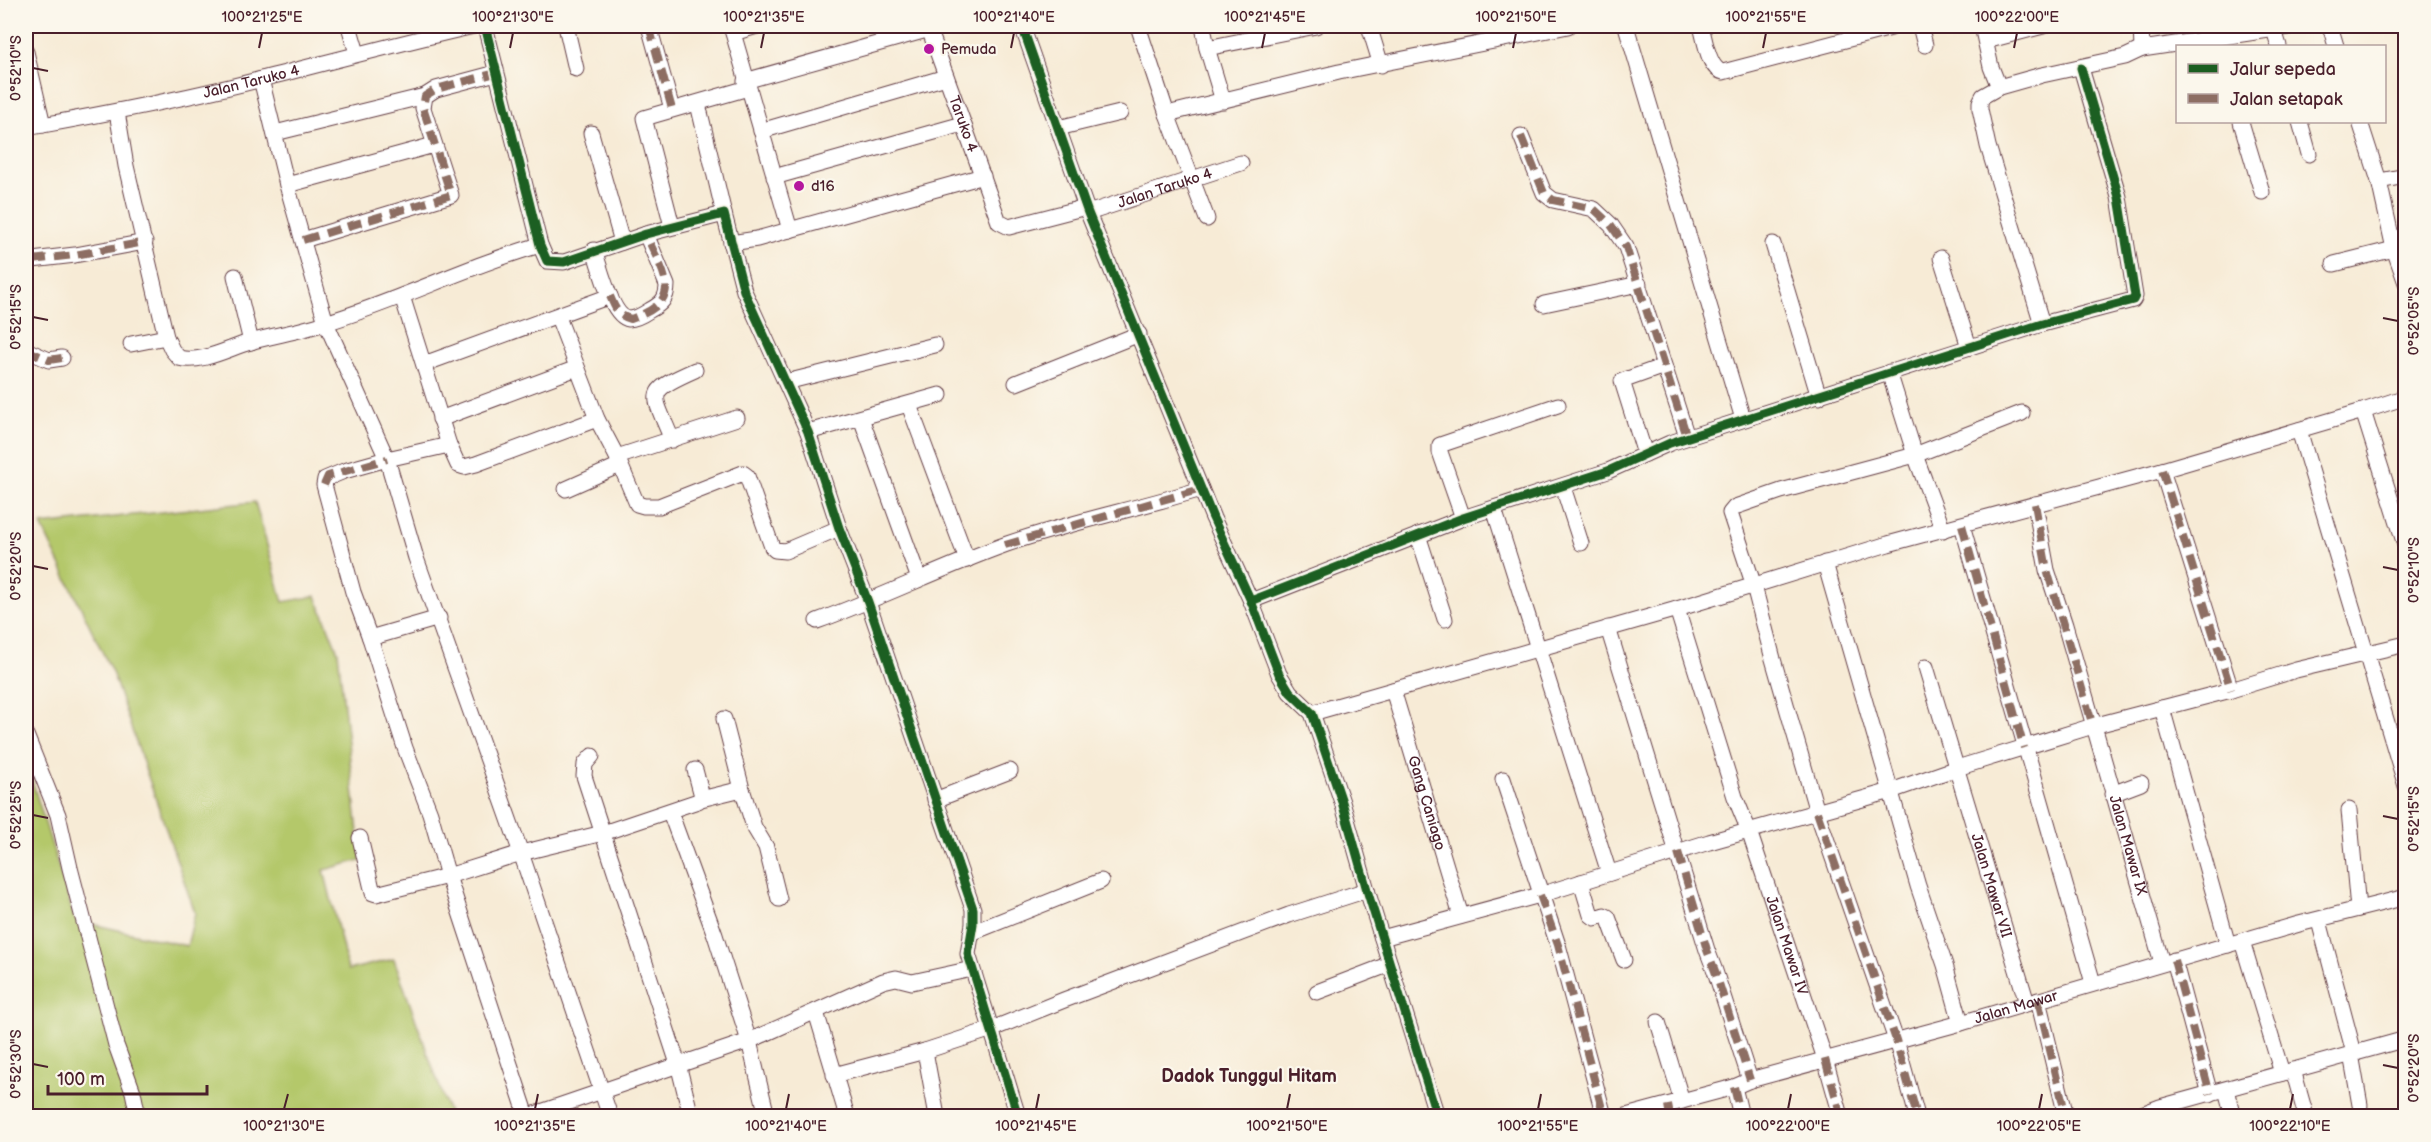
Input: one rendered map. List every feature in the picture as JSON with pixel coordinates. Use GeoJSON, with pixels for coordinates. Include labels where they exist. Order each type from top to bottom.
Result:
{"type":"FeatureCollection","features":[{"type":"Feature","properties":{"kind":"street"},"geometry":{"type":"LineString","coordinates":[[349,26],[357,53]]}},
{"type":"Feature","properties":{"kind":"street","name":"Jalan Taruko 4"},"geometry":{"type":"LineString","coordinates":[[26,128],[117,112],[261,80],[357,53],[474,26]]}},
{"type":"Feature","properties":{"kind":"street"},"geometry":{"type":"LineString","coordinates":[[485,26],[545,258],[552,263],[564,262],[594,250],[672,226],[724,214]]}},
{"type":"Feature","properties":{"kind":"street"},"geometry":{"type":"LineString","coordinates":[[566,26],[576,69]]}},
{"type":"Feature","properties":{"kind":"street"},"geometry":{"type":"LineString","coordinates":[[649,26],[672,109]]}},
{"type":"Feature","properties":{"kind":"street"},"geometry":{"type":"LineString","coordinates":[[756,26],[732,29],[746,85],[790,230]]}},
{"type":"Feature","properties":{"kind":"street"},"geometry":{"type":"LineString","coordinates":[[1022,26],[1087,210],[1201,489],[1251,601],[1279,674],[1290,692],[1312,713],[1342,802],[1367,891],[1437,1116]]}},
{"type":"Feature","properties":{"kind":"street"},"geometry":{"type":"LineString","coordinates":[[1138,26],[1167,114],[1207,219]]}},
{"type":"Feature","properties":{"kind":"street"},"geometry":{"type":"LineString","coordinates":[[1203,26],[1207,48],[1223,101]]}},
{"type":"Feature","properties":{"kind":"street"},"geometry":{"type":"LineString","coordinates":[[1207,48],[1316,26]]}},
{"type":"Feature","properties":{"kind":"street"},"geometry":{"type":"LineString","coordinates":[[1370,26],[1381,65]]}},
{"type":"Feature","properties":{"kind":"street"},"geometry":{"type":"LineString","coordinates":[[1167,114],[1524,30],[1568,26]]}},
{"type":"Feature","properties":{"kind":"street"},"geometry":{"type":"LineString","coordinates":[[1626,26],[1743,419]]}},
{"type":"Feature","properties":{"kind":"street"},"geometry":{"type":"LineString","coordinates":[[1701,26],[1713,66],[1719,72],[1891,28]]}},
{"type":"Feature","properties":{"kind":"street"},"geometry":{"type":"LineString","coordinates":[[1920,26],[1925,45]]}},
{"type":"Feature","properties":{"kind":"street"},"geometry":{"type":"LineString","coordinates":[[1982,26],[1991,67],[1999,87]]}},
{"type":"Feature","properties":{"kind":"street"},"geometry":{"type":"LineString","coordinates":[[1986,41],[2043,26]]}},
{"type":"Feature","properties":{"kind":"street"},"geometry":{"type":"LineString","coordinates":[[2141,26],[2142,49]]}},
{"type":"Feature","properties":{"kind":"street"},"geometry":{"type":"LineString","coordinates":[[2193,45],[2218,43],[2296,26]]}},
{"type":"Feature","properties":{"kind":"street"},"geometry":{"type":"LineString","coordinates":[[2330,26],[2336,45]]}},
{"type":"Feature","properties":{"kind":"street"},"geometry":{"type":"LineString","coordinates":[[672,226],[644,118],[698,104],[746,85],[929,27]]}},
{"type":"Feature","properties":{"kind":"street","name":"Taruko 4"},"geometry":{"type":"LineString","coordinates":[[929,27],[999,222]]}},
{"type":"Feature","properties":{"kind":"street"},"geometry":{"type":"LineString","coordinates":[[2274,30],[2279,45]]}},
{"type":"Feature","properties":{"kind":"street"},"geometry":{"type":"LineString","coordinates":[[2042,324],[2001,189],[1980,109],[1983,96],[1999,87],[2125,57],[2142,49],[2176,46]]}},
{"type":"Feature","properties":{"kind":"street"},"geometry":{"type":"LineString","coordinates":[[26,52],[43,125]]}},
{"type":"Feature","properties":{"kind":"street"},"geometry":{"type":"LineString","coordinates":[[1251,601],[1463,518],[1608,471],[1687,437],[1819,397],[1889,372],[2042,324],[2133,300],[2135,296],[2119,197],[2081,68]]}},
{"type":"Feature","properties":{"kind":"street"},"geometry":{"type":"LineString","coordinates":[[275,133],[425,96],[435,89],[496,73]]}},
{"type":"Feature","properties":{"kind":"street"},"geometry":{"type":"LineString","coordinates":[[761,131],[946,77]]}},
{"type":"Feature","properties":{"kind":"street"},"geometry":{"type":"LineString","coordinates":[[261,80],[287,185],[326,323],[387,459],[411,542],[521,852],[610,1116]]}},
{"type":"Feature","properties":{"kind":"street"},"geometry":{"type":"LineString","coordinates":[[303,240],[451,195],[423,108],[425,96]]}},
{"type":"Feature","properties":{"kind":"street"},"geometry":{"type":"LineString","coordinates":[[698,104],[744,291],[808,432],[839,528],[868,602],[973,909],[967,948],[1018,1116]]}},
{"type":"Feature","properties":{"kind":"street"},"geometry":{"type":"LineString","coordinates":[[117,112],[126,166],[166,337],[175,355],[184,359],[196,359],[326,323],[402,296],[475,265],[540,245]]}},
{"type":"Feature","properties":{"kind":"street"},"geometry":{"type":"LineString","coordinates":[[1058,128],[1120,113]]}},
{"type":"Feature","properties":{"kind":"street"},"geometry":{"type":"LineString","coordinates":[[2241,123],[2262,192]]}},
{"type":"Feature","properties":{"kind":"street"},"geometry":{"type":"LineString","coordinates":[[2300,123],[2309,154]]}},
{"type":"Feature","properties":{"kind":"street"},"geometry":{"type":"LineString","coordinates":[[2360,123],[2379,181],[2394,249],[2406,283]]}},
{"type":"Feature","properties":{"kind":"street"},"geometry":{"type":"LineString","coordinates":[[774,177],[963,124]]}},
{"type":"Feature","properties":{"kind":"street"},"geometry":{"type":"LineString","coordinates":[[591,133],[622,242]]}},
{"type":"Feature","properties":{"kind":"street"},"geometry":{"type":"LineString","coordinates":[[1521,136],[1544,194],[1553,200],[1587,206],[1603,217],[1626,247],[1687,437]]}},
{"type":"Feature","properties":{"kind":"street"},"geometry":{"type":"LineString","coordinates":[[287,185],[434,145]]}},
{"type":"Feature","properties":{"kind":"street","name":"Jalan Taruko 4"},"geometry":{"type":"LineString","coordinates":[[999,222],[1009,226],[1087,210],[1241,162]]}},
{"type":"Feature","properties":{"kind":"street"},"geometry":{"type":"LineString","coordinates":[[731,243],[757,239],[983,176]]}},
{"type":"Feature","properties":{"kind":"street"},"geometry":{"type":"LineString","coordinates":[[2379,181],[2406,176]]}},
{"type":"Feature","properties":{"kind":"street"},"geometry":{"type":"LineString","coordinates":[[594,250],[615,309],[620,315],[631,319],[660,305],[666,297],[667,285],[646,234]]}},
{"type":"Feature","properties":{"kind":"street"},"geometry":{"type":"LineString","coordinates":[[32,260],[75,255],[145,242]]}},
{"type":"Feature","properties":{"kind":"street"},"geometry":{"type":"LineString","coordinates":[[1773,244],[1819,397]]}},
{"type":"Feature","properties":{"kind":"street"},"geometry":{"type":"LineString","coordinates":[[2334,264],[2394,249]]}},
{"type":"Feature","properties":{"kind":"street"},"geometry":{"type":"LineString","coordinates":[[1941,258],[1969,347]]}},
{"type":"Feature","properties":{"kind":"street"},"geometry":{"type":"LineString","coordinates":[[235,276],[251,342]]}},
{"type":"Feature","properties":{"kind":"street"},"geometry":{"type":"LineString","coordinates":[[1544,304],[1639,285]]}},
{"type":"Feature","properties":{"kind":"street"},"geometry":{"type":"LineString","coordinates":[[402,296],[456,463],[465,467],[597,419]]}},
{"type":"Feature","properties":{"kind":"street"},"geometry":{"type":"LineString","coordinates":[[424,364],[610,296]]}},
{"type":"Feature","properties":{"kind":"street"},"geometry":{"type":"LineString","coordinates":[[558,316],[597,419],[618,461],[634,501],[644,506],[658,506],[745,473],[772,547],[780,552],[839,528]]}},
{"type":"Feature","properties":{"kind":"street"},"geometry":{"type":"LineString","coordinates":[[1016,383],[1139,334]]}},
{"type":"Feature","properties":{"kind":"street"},"geometry":{"type":"LineString","coordinates":[[131,344],[166,337]]}},
{"type":"Feature","properties":{"kind":"street"},"geometry":{"type":"LineString","coordinates":[[786,382],[934,345]]}},
{"type":"Feature","properties":{"kind":"street"},"geometry":{"type":"LineString","coordinates":[[26,350],[49,360],[62,358]]}},
{"type":"Feature","properties":{"kind":"street"},"geometry":{"type":"LineString","coordinates":[[1645,454],[1622,381],[1664,366]]}},
{"type":"Feature","properties":{"kind":"street"},"geometry":{"type":"LineString","coordinates":[[440,419],[577,368]]}},
{"type":"Feature","properties":{"kind":"street"},"geometry":{"type":"LineString","coordinates":[[672,440],[656,399],[657,394],[666,383],[695,370]]}},
{"type":"Feature","properties":{"kind":"street"},"geometry":{"type":"LineString","coordinates":[[1889,372],[1915,455],[1943,530]]}},
{"type":"Feature","properties":{"kind":"street"},"geometry":{"type":"LineString","coordinates":[[808,432],[940,395]]}},
{"type":"Feature","properties":{"kind":"street"},"geometry":{"type":"LineString","coordinates":[[1312,713],[1677,609],[1825,563],[2162,470],[2406,397]]}},
{"type":"Feature","properties":{"kind":"street"},"geometry":{"type":"LineString","coordinates":[[909,405],[967,560]]}},
{"type":"Feature","properties":{"kind":"street"},"geometry":{"type":"LineString","coordinates":[[1463,518],[1440,452],[1440,445],[1558,405]]}},
{"type":"Feature","properties":{"kind":"street"},"geometry":{"type":"LineString","coordinates":[[2363,411],[2406,548]]}},
{"type":"Feature","properties":{"kind":"street"},"geometry":{"type":"LineString","coordinates":[[1917,1116],[1896,1040],[1817,812],[1754,586],[1730,519],[1730,513],[1735,507],[1781,491],[1915,455],[2022,413]]}},
{"type":"Feature","properties":{"kind":"street"},"geometry":{"type":"LineString","coordinates":[[566,489],[618,461],[737,418]]}},
{"type":"Feature","properties":{"kind":"street"},"geometry":{"type":"LineString","coordinates":[[861,418],[919,579]]}},
{"type":"Feature","properties":{"kind":"street"},"geometry":{"type":"LineString","coordinates":[[2299,430],[2406,786]]}},
{"type":"Feature","properties":{"kind":"street"},"geometry":{"type":"LineString","coordinates":[[449,445],[387,459],[328,476],[324,485],[353,592],[405,748],[425,797],[448,876],[528,1116],[748,1041],[883,981],[896,978],[912,982],[972,969]]}},
{"type":"Feature","properties":{"kind":"street"},"geometry":{"type":"LineString","coordinates":[[2162,470],[2230,690]]}},
{"type":"Feature","properties":{"kind":"street"},"geometry":{"type":"LineString","coordinates":[[1563,487],[1581,543]]}},
{"type":"Feature","properties":{"kind":"street"},"geometry":{"type":"LineString","coordinates":[[817,621],[1030,537],[1201,489]]}},
{"type":"Feature","properties":{"kind":"street","name":"Jalan Mawar IX"},"geometry":{"type":"LineString","coordinates":[[2035,504],[2047,570],[2112,794],[2210,1094]]}},
{"type":"Feature","properties":{"kind":"street"},"geometry":{"type":"LineString","coordinates":[[1494,509],[1609,873]]}},
{"type":"Feature","properties":{"kind":"street"},"geometry":{"type":"LineString","coordinates":[[1962,525],[2093,983]]}},
{"type":"Feature","properties":{"kind":"street"},"geometry":{"type":"LineString","coordinates":[[1418,535],[1445,619]]}},
{"type":"Feature","properties":{"kind":"street"},"geometry":{"type":"LineString","coordinates":[[1825,563],[1918,886],[1945,964],[1961,1023]]}},
{"type":"Feature","properties":{"kind":"street","name":"Jalan Mawar IV"},"geometry":{"type":"LineString","coordinates":[[1677,609],[1735,797],[1749,831],[1825,1059],[1841,1116]]}},
{"type":"Feature","properties":{"kind":"street"},"geometry":{"type":"LineString","coordinates":[[370,638],[439,618]]}},
{"type":"Feature","properties":{"kind":"street"},"geometry":{"type":"LineString","coordinates":[[1608,628],[1707,950],[1716,970],[1750,1080]]}},
{"type":"Feature","properties":{"kind":"street"},"geometry":{"type":"LineString","coordinates":[[1382,938],[1540,895],[1678,852],[1891,791],[2093,726],[2296,670],[2406,644]]}},
{"type":"Feature","properties":{"kind":"street","name":"Jalan Mawar VII"},"geometry":{"type":"LineString","coordinates":[[1926,667],[2033,1002],[2066,1116]]}},
{"type":"Feature","properties":{"kind":"street","name":"Gang Caniago"},"geometry":{"type":"LineString","coordinates":[[1393,690],[1461,916]]}},
{"type":"Feature","properties":{"kind":"street"},"geometry":{"type":"LineString","coordinates":[[2162,708],[2235,943],[2306,1116]]}},
{"type":"Feature","properties":{"kind":"street"},"geometry":{"type":"LineString","coordinates":[[724,719],[742,789],[754,827],[766,847],[779,899]]}},
{"type":"Feature","properties":{"kind":"street"},"geometry":{"type":"LineString","coordinates":[[26,735],[58,815],[116,1045],[133,1092],[138,1116]]}},
{"type":"Feature","properties":{"kind":"street"},"geometry":{"type":"LineString","coordinates":[[592,756],[585,764],[583,773],[678,1064],[691,1116]]}},
{"type":"Feature","properties":{"kind":"street"},"geometry":{"type":"LineString","coordinates":[[696,770],[701,799]]}},
{"type":"Feature","properties":{"kind":"street"},"geometry":{"type":"LineString","coordinates":[[935,800],[1010,771]]}},
{"type":"Feature","properties":{"kind":"street"},"geometry":{"type":"LineString","coordinates":[[1503,779],[1558,945],[1604,1116]]}},
{"type":"Feature","properties":{"kind":"street"},"geometry":{"type":"LineString","coordinates":[[2112,794],[2141,783]]}},
{"type":"Feature","properties":{"kind":"street"},"geometry":{"type":"LineString","coordinates":[[360,838],[373,893],[389,891],[448,876],[521,852],[603,833],[670,812],[701,799],[742,789]]}},
{"type":"Feature","properties":{"kind":"street"},"geometry":{"type":"LineString","coordinates":[[2349,810],[2358,909]]}},
{"type":"Feature","properties":{"kind":"street"},"geometry":{"type":"LineString","coordinates":[[670,812],[715,935],[748,1041],[767,1116]]}},
{"type":"Feature","properties":{"kind":"street"},"geometry":{"type":"LineString","coordinates":[[971,933],[1101,881]]}},
{"type":"Feature","properties":{"kind":"street"},"geometry":{"type":"LineString","coordinates":[[1581,882],[1592,916],[1607,916],[1624,960]]}},
{"type":"Feature","properties":{"kind":"street"},"geometry":{"type":"LineString","coordinates":[[834,1075],[925,1051],[992,1029],[1289,915],[1367,891]]}},
{"type":"Feature","properties":{"kind":"street","name":"Jalan Mawar"},"geometry":{"type":"LineString","coordinates":[[1626,1116],[1673,1108],[1750,1080],[1961,1023],[2168,961],[2406,897]]}},
{"type":"Feature","properties":{"kind":"street"},"geometry":{"type":"LineString","coordinates":[[2319,921],[2352,1054],[2360,1105]]}},
{"type":"Feature","properties":{"kind":"street"},"geometry":{"type":"LineString","coordinates":[[1317,992],[1390,964]]}},
{"type":"Feature","properties":{"kind":"street"},"geometry":{"type":"LineString","coordinates":[[816,1012],[847,1116]]}},
{"type":"Feature","properties":{"kind":"street"},"geometry":{"type":"LineString","coordinates":[[1658,1022],[1673,1108]]}},
{"type":"Feature","properties":{"kind":"street"},"geometry":{"type":"LineString","coordinates":[[2137,1116],[2162,1112],[2210,1094],[2406,1039]]}},
{"type":"Feature","properties":{"kind":"street"},"geometry":{"type":"LineString","coordinates":[[925,1051],[937,1116]]}},
{"type":"Feature","properties":{"kind":"street"},"geometry":{"type":"LineString","coordinates":[[1734,1087],[1740,1116]]}},
{"type":"Feature","properties":{"kind":"street"},"geometry":{"type":"LineString","coordinates":[[2226,1090],[2233,1116]]}},
{"type":"Feature","properties":{"kind":"green space"},"geometry":{"type":"Polygon","coordinates":[[[255,502],[283,602],[316,596],[338,652],[361,860],[324,870],[348,970],[394,959],[450,1116],[26,1116],[26,761],[75,920],[187,946],[195,913],[112,672],[41,525],[255,502]]]}},
{"type":"Feature","properties":{"kind":"marked path"},"geometry":{"type":"LineString","coordinates":[[649,26],[672,109]]}},
{"type":"Feature","properties":{"kind":"marked path"},"geometry":{"type":"LineString","coordinates":[[303,240],[451,195],[423,108],[425,96],[436,89],[496,73]]}},
{"type":"Feature","properties":{"kind":"marked path"},"geometry":{"type":"LineString","coordinates":[[1521,136],[1544,193],[1553,200],[1594,209],[1611,225],[1626,247],[1687,437]]}},
{"type":"Feature","properties":{"kind":"marked path"},"geometry":{"type":"LineString","coordinates":[[610,296],[618,311],[631,319],[659,303],[665,294],[666,284],[663,274],[646,234]]}},
{"type":"Feature","properties":{"kind":"marked path"},"geometry":{"type":"LineString","coordinates":[[32,260],[75,255],[145,242]]}},
{"type":"Feature","properties":{"kind":"marked path"},"geometry":{"type":"LineString","coordinates":[[26,350],[49,360],[62,358]]}},
{"type":"Feature","properties":{"kind":"marked path"},"geometry":{"type":"LineString","coordinates":[[324,485],[328,476],[387,459]]}},
{"type":"Feature","properties":{"kind":"marked path"},"geometry":{"type":"LineString","coordinates":[[2162,470],[2231,690]]}},
{"type":"Feature","properties":{"kind":"marked path"},"geometry":{"type":"LineString","coordinates":[[1005,545],[1201,489]]}},
{"type":"Feature","properties":{"kind":"marked path"},"geometry":{"type":"LineString","coordinates":[[2035,504],[2047,570],[2093,726]]}},
{"type":"Feature","properties":{"kind":"marked path"},"geometry":{"type":"LineString","coordinates":[[1962,525],[2024,748]]}},
{"type":"Feature","properties":{"kind":"marked path"},"geometry":{"type":"LineString","coordinates":[[1817,812],[1896,1040],[1917,1116]]}},
{"type":"Feature","properties":{"kind":"marked path"},"geometry":{"type":"LineString","coordinates":[[1678,852],[1707,950],[1750,1080]]}},
{"type":"Feature","properties":{"kind":"marked path"},"geometry":{"type":"LineString","coordinates":[[1540,895],[1558,945],[1604,1116]]}},
{"type":"Feature","properties":{"kind":"marked path"},"geometry":{"type":"LineString","coordinates":[[2174,960],[2210,1094]]}},
{"type":"Feature","properties":{"kind":"marked path"},"geometry":{"type":"LineString","coordinates":[[2038,1000],[2066,1116]]}},
{"type":"Feature","properties":{"kind":"marked path"},"geometry":{"type":"LineString","coordinates":[[1825,1059],[1841,1116]]}},
{"type":"Feature","properties":{"kind":"marked path"},"geometry":{"type":"LineString","coordinates":[[1734,1087],[1741,1116]]}},
{"type":"Feature","properties":{"kind":"marked path"},"geometry":{"type":"LineString","coordinates":[[1668,1105],[1670,1116]]}},
{"type":"Feature","properties":{"kind":"cycle path"},"geometry":{"type":"LineString","coordinates":[[485,26],[540,245],[547,261],[564,262],[646,234],[724,214],[744,291],[808,432],[839,528],[868,602],[973,909],[968,954],[1018,1116]]}},
{"type":"Feature","properties":{"kind":"cycle path"},"geometry":{"type":"LineString","coordinates":[[1022,26],[1088,213],[1213,518],[1251,601],[1279,674],[1290,692],[1312,713],[1342,802],[1437,1116]]}},
{"type":"Feature","properties":{"kind":"cycle path"},"geometry":{"type":"LineString","coordinates":[[1251,601],[1463,518],[1608,471],[1670,443],[2042,324],[2133,300],[2135,296],[2119,197],[2081,68]]}},
{"type":"Feature","properties":{"kind":"place","name":"Pemuda"},"geometry":{"type":"Point","coordinates":[929,49]}},
{"type":"Feature","properties":{"kind":"place","name":"d16"},"geometry":{"type":"Point","coordinates":[799,186]}},
{"type":"Feature","properties":{"kind":"district","name":"Dadok Tunggul Hitam"},"geometry":{"type":"Point","coordinates":[1249,1076]}}]}
